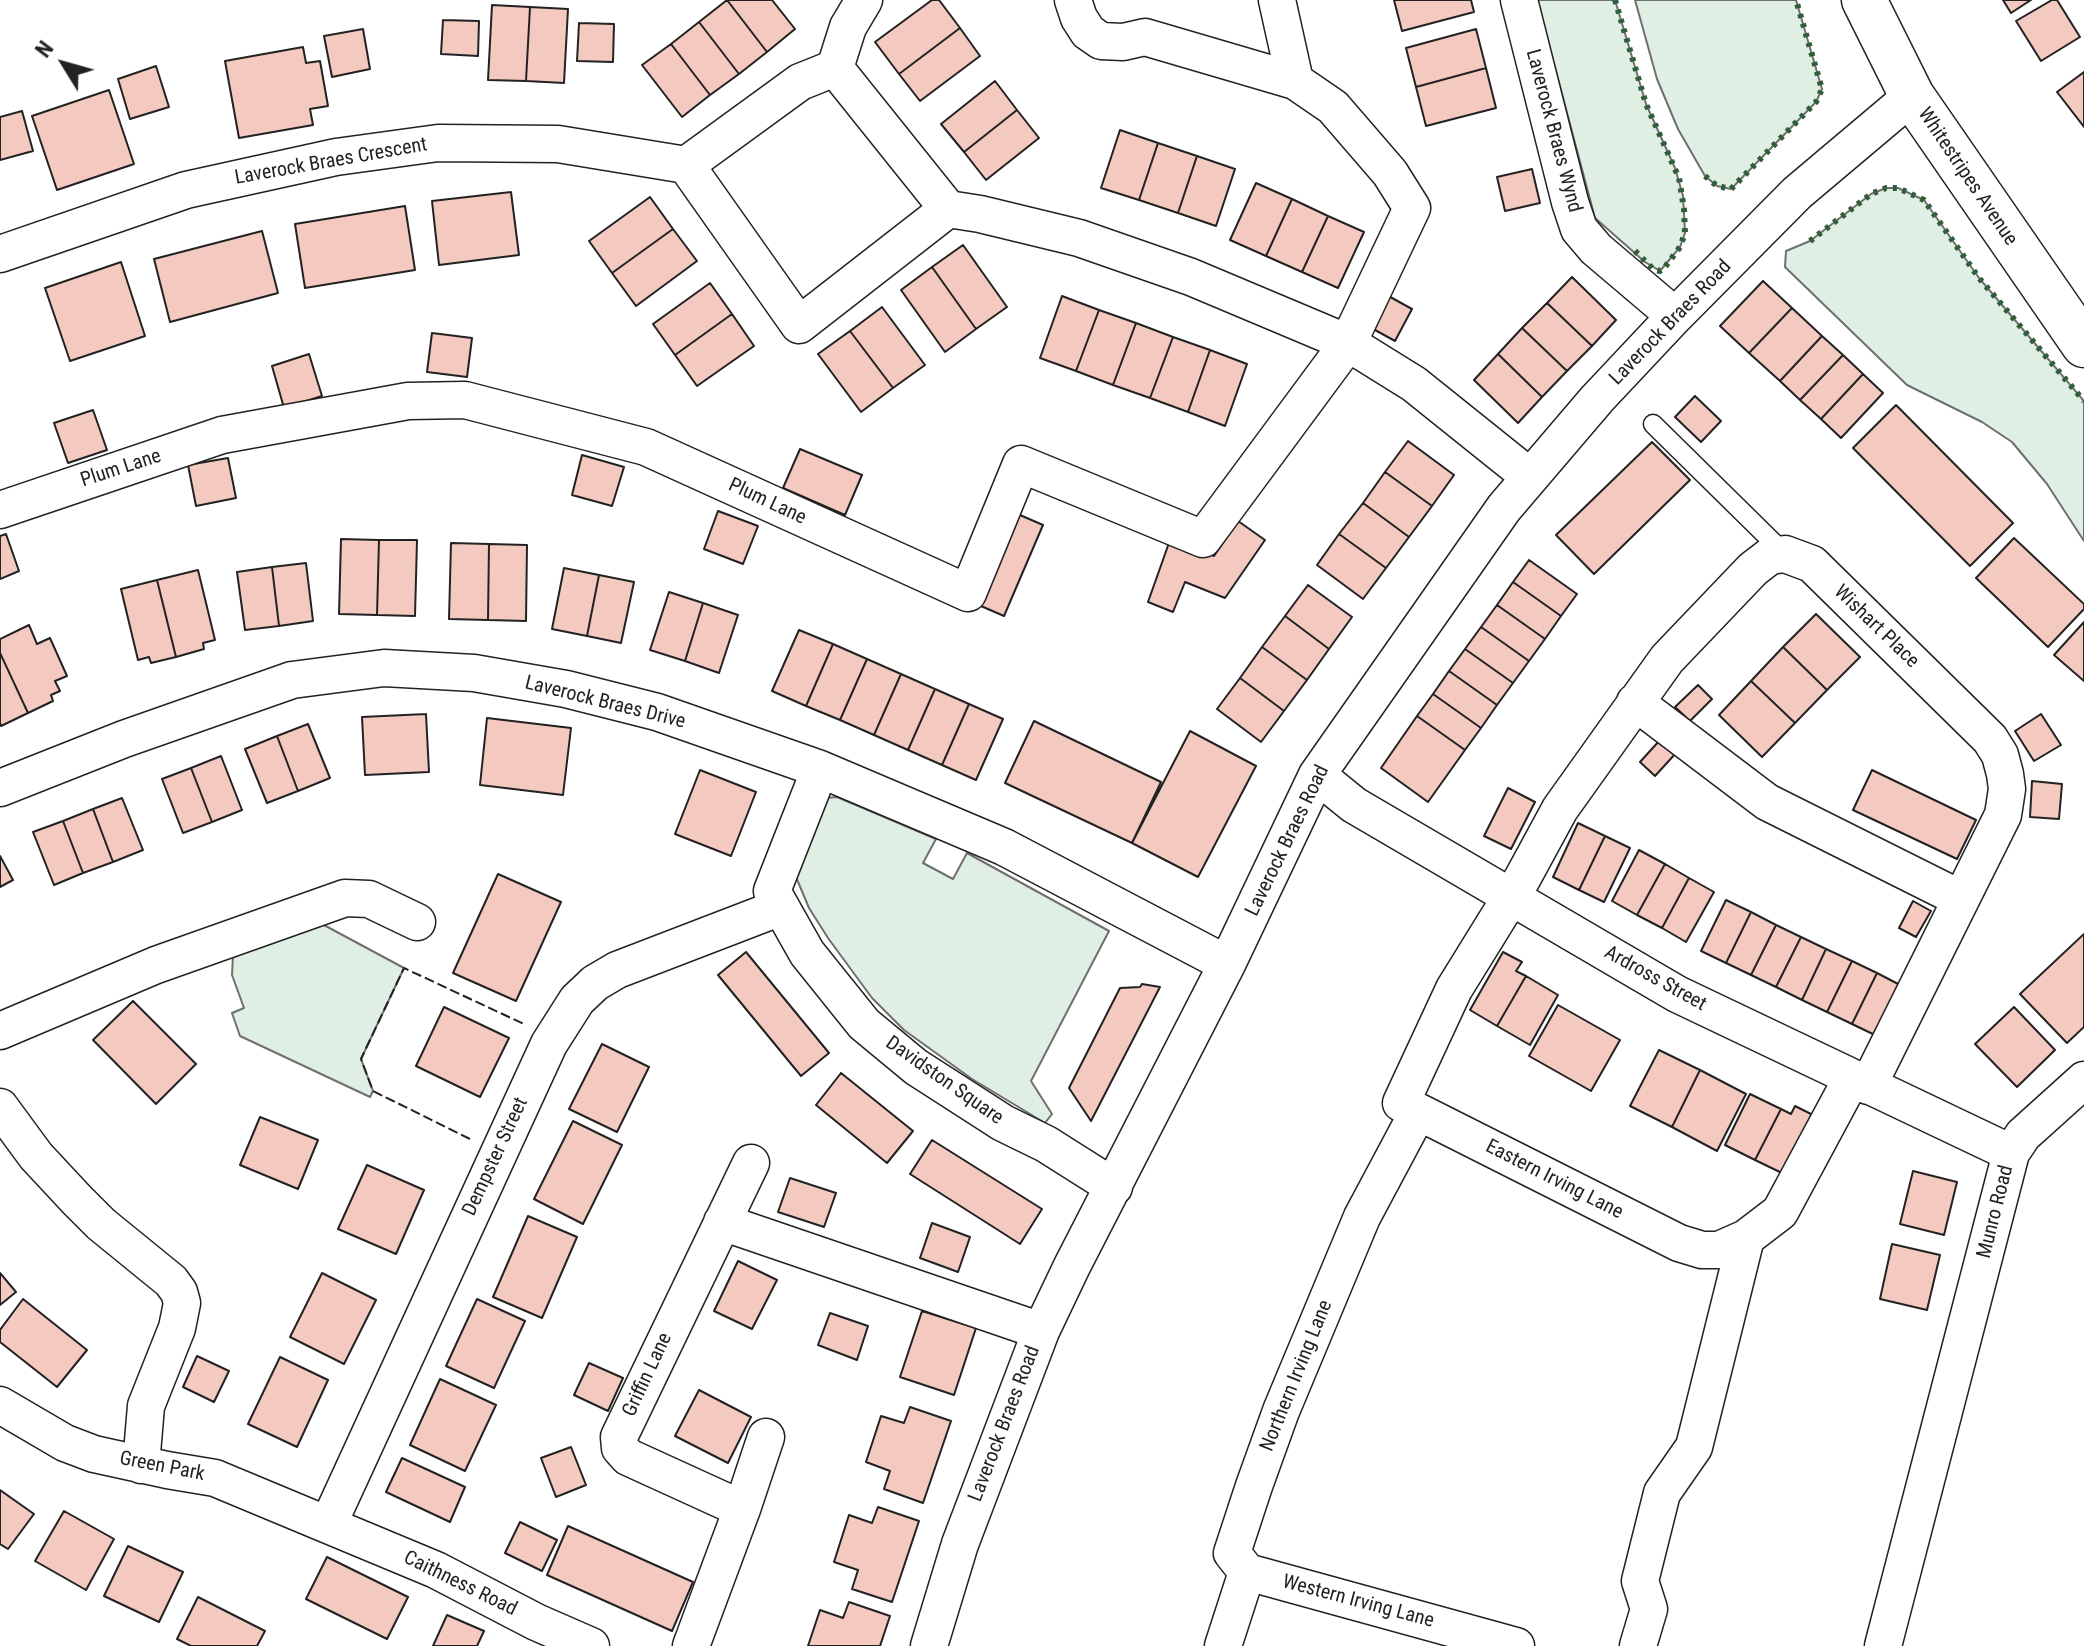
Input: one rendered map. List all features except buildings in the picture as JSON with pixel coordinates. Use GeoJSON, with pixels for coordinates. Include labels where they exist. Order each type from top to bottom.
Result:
{"type":"FeatureCollection","features":[{"type":"Feature","properties":{"kind":"street"},"geometry":{"type":"LineString","coordinates":[[835,68],[848,27],[864,0]]}},
{"type":"Feature","properties":{"kind":"street"},"geometry":{"type":"LineString","coordinates":[[1073,0],[1088,32],[1101,41],[1123,42],[1145,37],[1295,81],[1333,107],[1390,173],[1412,208],[1348,343]]}},
{"type":"Feature","properties":{"kind":"street"},"geometry":{"type":"LineString","coordinates":[[1277,0],[1295,81]]}},
{"type":"Feature","properties":{"kind":"street","name":"Laverock Braes Wynd"},"geometry":{"type":"LineString","coordinates":[[1519,0],[1579,229],[1596,249],[1675,316]]}},
{"type":"Feature","properties":{"kind":"street","name":"Whitestripes Avenue"},"geometry":{"type":"LineString","coordinates":[[1864,0],[1912,96],[2084,345]]}},
{"type":"Feature","properties":{"kind":"street"},"geometry":{"type":"LineString","coordinates":[[835,68],[800,82],[686,165],[799,325],[948,209]]}},
{"type":"Feature","properties":{"kind":"street"},"geometry":{"type":"LineString","coordinates":[[835,68],[948,209],[1079,238],[1191,277],[1348,343],[1414,384],[1530,477]]}},
{"type":"Feature","properties":{"kind":"street","name":"Laverock Braes Road"},"geometry":{"type":"LineString","coordinates":[[929,1646],[960,1544],[1041,1331],[1227,964],[1317,775],[1504,508],[1597,399],[1797,193],[1912,96]]}},
{"type":"Feature","properties":{"kind":"street","name":"Laverock Braes Crescent"},"geometry":{"type":"LineString","coordinates":[[0,254],[186,190],[336,157],[438,143],[558,144],[686,165]]}},
{"type":"Feature","properties":{"kind":"street","name":"Plum Lane"},"geometry":{"type":"LineString","coordinates":[[0,510],[222,435],[408,401],[465,400],[646,447],[968,593],[1021,464],[1203,539],[1348,343]]}},
{"type":"Feature","properties":{"kind":"street"},"geometry":{"type":"LineString","coordinates":[[1418,1112],[1401,1103],[1454,989],[1560,809],[1667,659],[1753,569],[1770,556],[1785,554]]}},
{"type":"Feature","properties":{"kind":"street","name":"Wishart Place"},"geometry":{"type":"LineString","coordinates":[[1785,554],[1812,564],[1990,739],[2000,755],[2007,789],[2003,815],[1961,899],[1860,1082]]}},
{"type":"Feature","properties":{"kind":"street","name":"Laverock Braes Drive"},"geometry":{"type":"LineString","coordinates":[[0,788],[124,739],[292,680],[384,668],[474,673],[566,689],[657,712],[820,769],[1004,847],[1227,964]]}},
{"type":"Feature","properties":{"kind":"street"},"geometry":{"type":"LineString","coordinates":[[1635,702],[1767,802],[1961,899]]}},
{"type":"Feature","properties":{"kind":"street","name":"Davidston Square"},"geometry":{"type":"LineString","coordinates":[[820,769],[772,891],[807,953],[864,1024],[916,1067],[1003,1123],[1046,1144],[1114,1187]]}},
{"type":"Feature","properties":{"kind":"street","name":"Ardross Street"},"geometry":{"type":"LineString","coordinates":[[1317,775],[1354,805],[1677,994],[1994,1142],[2011,1153]]}},
{"type":"Feature","properties":{"kind":"street"},"geometry":{"type":"LineString","coordinates":[[0,1031],[156,965],[345,898],[369,899],[417,922]]}},
{"type":"Feature","properties":{"kind":"street","name":"Dempster Street"},"geometry":{"type":"LineString","coordinates":[[328,1525],[549,1044],[577,1000],[595,983],[617,970],[781,907]]}},
{"type":"Feature","properties":{"kind":"street","name":"Munro Road"},"geometry":{"type":"LineString","coordinates":[[1883,1646],[2011,1153],[2023,1135],[2084,1080]]}},
{"type":"Feature","properties":{"kind":"street","name":"Eastern Irving Lane"},"geometry":{"type":"LineString","coordinates":[[1418,1112],[1679,1243],[1702,1250],[1719,1250],[1746,1238],[1780,1212],[1860,1082]]}},
{"type":"Feature","properties":{"kind":"street"},"geometry":{"type":"LineString","coordinates":[[0,1107],[36,1156],[77,1200],[101,1224],[171,1281],[179,1292],[182,1303],[177,1328],[146,1406],[141,1465]]}},
{"type":"Feature","properties":{"kind":"street","name":"Northern Irving Lane"},"geometry":{"type":"LineString","coordinates":[[1247,1572],[1232,1553],[1281,1411],[1362,1217],[1418,1112]]}},
{"type":"Feature","properties":{"kind":"street","name":"Griffin Lane"},"geometry":{"type":"LineString","coordinates":[[742,1509],[628,1457],[620,1448],[619,1437],[751,1163]]}},
{"type":"Feature","properties":{"kind":"street"},"geometry":{"type":"LineString","coordinates":[[722,1222],[1041,1331]]}},
{"type":"Feature","properties":{"kind":"street"},"geometry":{"type":"LineString","coordinates":[[1638,1646],[1649,1609],[1640,1581],[1662,1493],[1694,1447],[1746,1238]]}},
{"type":"Feature","properties":{"kind":"street","name":"Green Park"},"geometry":{"type":"LineString","coordinates":[[0,1405],[65,1443],[94,1454],[215,1478],[328,1525]]}},
{"type":"Feature","properties":{"kind":"street"},"geometry":{"type":"LineString","coordinates":[[691,1646],[766,1437]]}},
{"type":"Feature","properties":{"kind":"street","name":"Caithness Road"},"geometry":{"type":"LineString","coordinates":[[328,1525],[436,1570],[536,1622],[591,1646]]}},
{"type":"Feature","properties":{"kind":"street"},"geometry":{"type":"LineString","coordinates":[[1223,1646],[1247,1572]]}},
{"type":"Feature","properties":{"kind":"street","name":"Western Irving Lane"},"geometry":{"type":"LineString","coordinates":[[1247,1572],[1516,1646]]}},
{"type":"Feature","properties":{"kind":"lane"},"geometry":{"type":"LineString","coordinates":[[1653,424],[1785,554]]}},
{"type":"Feature","properties":{"kind":"green space"},"geometry":{"type":"Polygon","coordinates":[[[1537,0],[1615,0],[1646,104],[1675,168],[1683,196],[1685,233],[1680,247],[1660,271],[1645,262],[1595,218],[1537,0]]]}},
{"type":"Feature","properties":{"kind":"green space"},"geometry":{"type":"Polygon","coordinates":[[[1635,0],[1796,0],[1822,89],[1816,102],[1731,189],[1717,186],[1705,176],[1678,129],[1657,79],[1635,0]]]}},
{"type":"Feature","properties":{"kind":"green space"},"geometry":{"type":"Polygon","coordinates":[[[1886,188],[1898,188],[1924,200],[1979,278],[2084,401],[2084,541],[2047,484],[2012,442],[1982,422],[1907,385],[1785,267],[1786,251],[1810,241],[1871,194],[1886,188]]]}},
{"type":"Feature","properties":{"kind":"green space"},"geometry":{"type":"Polygon","coordinates":[[[837,797],[936,839],[923,863],[953,879],[967,853],[1109,931],[1031,1081],[1052,1114],[1045,1123],[972,1079],[904,1030],[872,998],[828,938],[809,908],[796,877],[825,798],[837,797]]]}},
{"type":"Feature","properties":{"kind":"green space"},"geometry":{"type":"Polygon","coordinates":[[[309,917],[404,968],[361,1059],[373,1091],[370,1097],[240,1036],[232,1013],[244,1008],[232,975],[233,956],[309,917]]]}},
{"type":"Feature","properties":{"kind":"hedge"},"geometry":{"type":"LineString","coordinates":[[1615,0],[1646,104],[1679,178],[1684,209],[1685,233],[1680,247],[1660,271],[1653,269],[1633,249]]}},
{"type":"Feature","properties":{"kind":"hedge"},"geometry":{"type":"LineString","coordinates":[[1705,176],[1717,186],[1731,189],[1816,102],[1822,89],[1796,0]]}},
{"type":"Feature","properties":{"kind":"hedge"},"geometry":{"type":"LineString","coordinates":[[1810,241],[1871,194],[1886,188],[1898,188],[1924,200],[1979,278],[2084,401]]}},
{"type":"Feature","properties":{"kind":"fence"},"geometry":{"type":"LineString","coordinates":[[470,1139],[373,1091],[361,1059],[404,968],[526,1025]]}}]}
